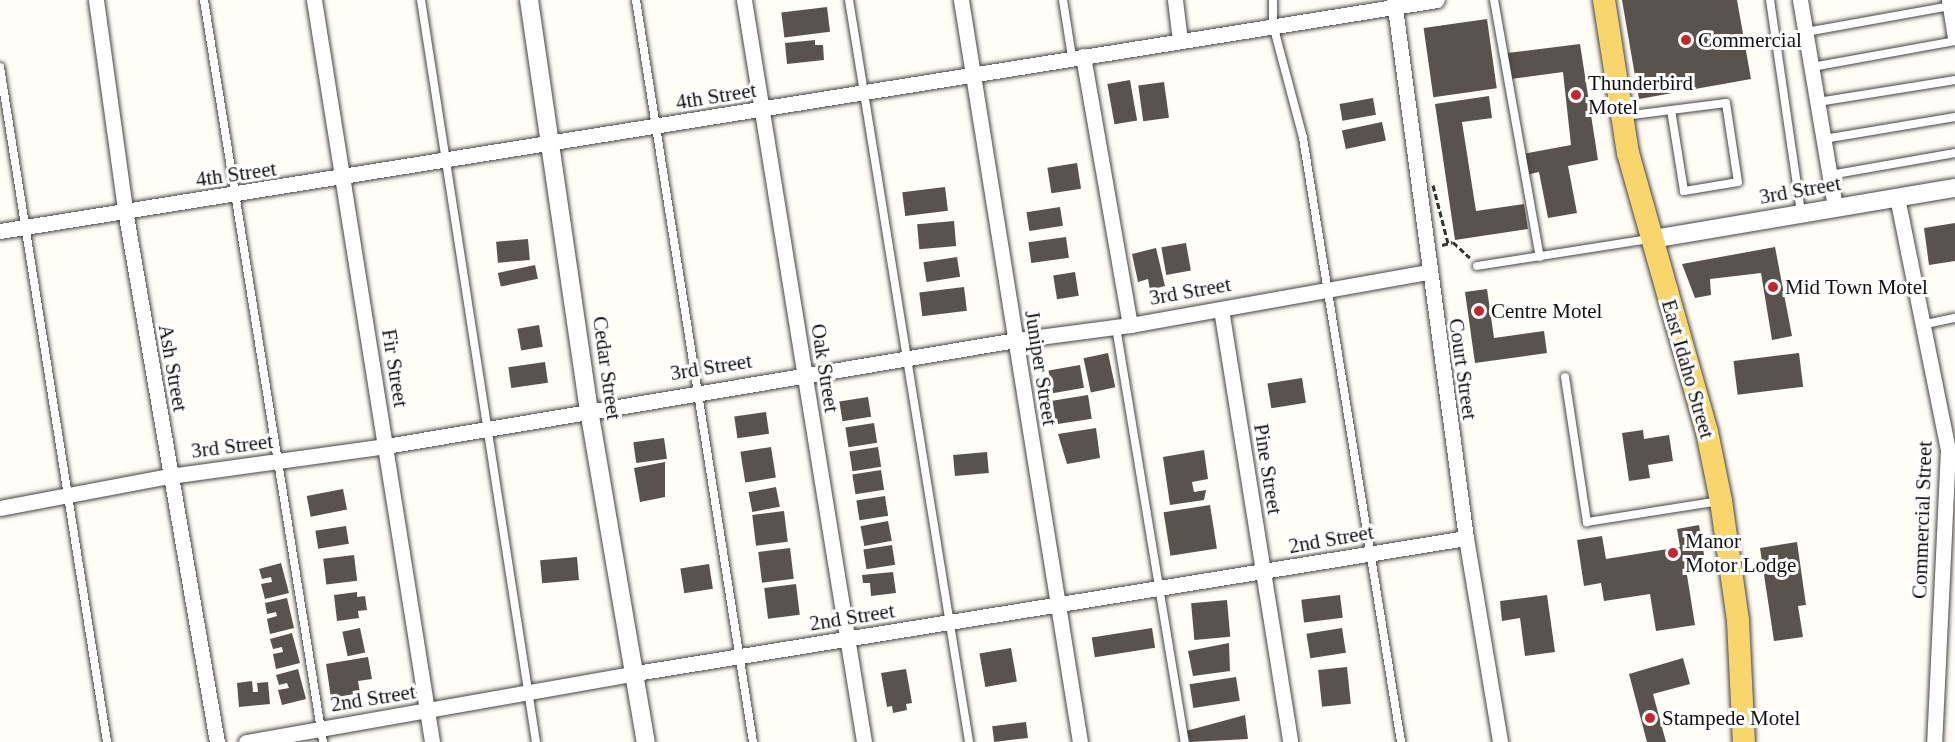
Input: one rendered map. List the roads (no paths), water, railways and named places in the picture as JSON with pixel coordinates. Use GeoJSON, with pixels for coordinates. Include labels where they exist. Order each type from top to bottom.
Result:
{"type":"FeatureCollection","features":[{"type":"Feature","properties":{"kind":"main road","name":"East Idaho Street"},"geometry":{"type":"LineString","coordinates":[[1604,0],[1622,116],[1653,239],[1707,432],[1721,501],[1738,621],[1744,742]]}},
{"type":"Feature","properties":{"kind":"street","name":"Ash Street"},"geometry":{"type":"LineString","coordinates":[[96,0],[125,210],[217,742]]}},
{"type":"Feature","properties":{"kind":"street","name":"Fir Street"},"geometry":{"type":"LineString","coordinates":[[314,0],[432,742]]}},
{"type":"Feature","properties":{"kind":"street","name":"Cedar Street"},"geometry":{"type":"LineString","coordinates":[[529,0],[552,142],[590,410],[646,742]]}},
{"type":"Feature","properties":{"kind":"street","name":"Oak Street"},"geometry":{"type":"LineString","coordinates":[[744,0],[864,742]]}},
{"type":"Feature","properties":{"kind":"street","name":"Juniper Street"},"geometry":{"type":"LineString","coordinates":[[961,0],[1080,742]]}},
{"type":"Feature","properties":{"kind":"street"},"geometry":{"type":"LineString","coordinates":[[1175,0],[1180,39]]}},
{"type":"Feature","properties":{"kind":"street","name":"4th Street"},"geometry":{"type":"LineString","coordinates":[[0,231],[125,210],[344,179],[552,142],[762,110],[973,72],[1273,25],[1394,3],[1437,0]]}},
{"type":"Feature","properties":{"kind":"street"},"geometry":{"type":"LineString","coordinates":[[1800,0],[1835,206]]}},
{"type":"Feature","properties":{"kind":"street","name":"Court Street"},"geometry":{"type":"LineString","coordinates":[[1394,3],[1466,538],[1500,742]]}},
{"type":"Feature","properties":{"kind":"street"},"geometry":{"type":"LineString","coordinates":[[1950,3],[1955,39]]}},
{"type":"Feature","properties":{"kind":"street"},"geometry":{"type":"LineString","coordinates":[[1078,56],[1123,326]]}},
{"type":"Feature","properties":{"kind":"street","name":"3rd Street"},"geometry":{"type":"LineString","coordinates":[[1653,239],[1835,206],[1955,188]]}},
{"type":"Feature","properties":{"kind":"street","name":"Commercial Street"},"geometry":{"type":"LineString","coordinates":[[1897,197],[1952,449],[1934,742]]}},
{"type":"Feature","properties":{"kind":"street","name":"3rd Street"},"geometry":{"type":"LineString","coordinates":[[0,508],[170,476],[278,463],[386,446],[908,357],[1123,326],[1429,272]]}},
{"type":"Feature","properties":{"kind":"street","name":"Pine Street"},"geometry":{"type":"LineString","coordinates":[[1221,309],[1290,742]]}},
{"type":"Feature","properties":{"kind":"street","name":"2nd Street"},"geometry":{"type":"LineString","coordinates":[[246,742],[322,735],[428,710],[636,673],[1466,538]]}},
{"type":"Feature","properties":{"kind":"lane"},"geometry":{"type":"LineString","coordinates":[[204,0],[322,735]]}},
{"type":"Feature","properties":{"kind":"lane"},"geometry":{"type":"LineString","coordinates":[[421,0],[443,162],[536,742]]}},
{"type":"Feature","properties":{"kind":"lane"},"geometry":{"type":"LineString","coordinates":[[636,0],[753,742]]}},
{"type":"Feature","properties":{"kind":"lane"},"geometry":{"type":"LineString","coordinates":[[849,0],[969,742]]}},
{"type":"Feature","properties":{"kind":"lane"},"geometry":{"type":"LineString","coordinates":[[1063,0],[1078,56]]}},
{"type":"Feature","properties":{"kind":"lane"},"geometry":{"type":"LineString","coordinates":[[1273,0],[1273,25],[1303,138],[1401,742]]}},
{"type":"Feature","properties":{"kind":"lane"},"geometry":{"type":"LineString","coordinates":[[1494,0],[1540,257]]}},
{"type":"Feature","properties":{"kind":"lane"},"geometry":{"type":"LineString","coordinates":[[1770,0],[1801,212]]}},
{"type":"Feature","properties":{"kind":"lane"},"geometry":{"type":"LineString","coordinates":[[1806,32],[1950,3]]}},
{"type":"Feature","properties":{"kind":"lane"},"geometry":{"type":"LineString","coordinates":[[1812,68],[1955,39]]}},
{"type":"Feature","properties":{"kind":"lane"},"geometry":{"type":"LineString","coordinates":[[0,67],[106,742]]}},
{"type":"Feature","properties":{"kind":"lane"},"geometry":{"type":"LineString","coordinates":[[1818,102],[1955,81]]}},
{"type":"Feature","properties":{"kind":"lane"},"geometry":{"type":"LineString","coordinates":[[1622,116],[1726,103],[1738,182],[1684,191],[1671,110]]}},
{"type":"Feature","properties":{"kind":"lane"},"geometry":{"type":"LineString","coordinates":[[1824,139],[1955,117]]}},
{"type":"Feature","properties":{"kind":"lane"},"geometry":{"type":"LineString","coordinates":[[1830,175],[1955,153]]}},
{"type":"Feature","properties":{"kind":"lane"},"geometry":{"type":"LineString","coordinates":[[1477,266],[1653,239]]}},
{"type":"Feature","properties":{"kind":"lane"},"geometry":{"type":"LineString","coordinates":[[1926,324],[1955,318]]}},
{"type":"Feature","properties":{"kind":"lane"},"geometry":{"type":"LineString","coordinates":[[1123,326],[1160,588],[1185,742]]}},
{"type":"Feature","properties":{"kind":"lane"},"geometry":{"type":"LineString","coordinates":[[1565,376],[1587,522],[1721,501]]}},
{"type":"Feature","properties":{"kind":"place","name":"Commercial"},"geometry":{"type":"Point","coordinates":[1686,40]}},
{"type":"Feature","properties":{"kind":"place","name":"Thunderbird Motel"},"geometry":{"type":"Point","coordinates":[1576,95]}},
{"type":"Feature","properties":{"kind":"place","name":"Mid Town Motel"},"geometry":{"type":"Point","coordinates":[1773,287]}},
{"type":"Feature","properties":{"kind":"place","name":"Centre Motel"},"geometry":{"type":"Point","coordinates":[1479,311]}},
{"type":"Feature","properties":{"kind":"place","name":"Manor Motor Lodge"},"geometry":{"type":"Point","coordinates":[1673,553]}},
{"type":"Feature","properties":{"kind":"place","name":"Stampede Motel"},"geometry":{"type":"Point","coordinates":[1650,718]}}]}
